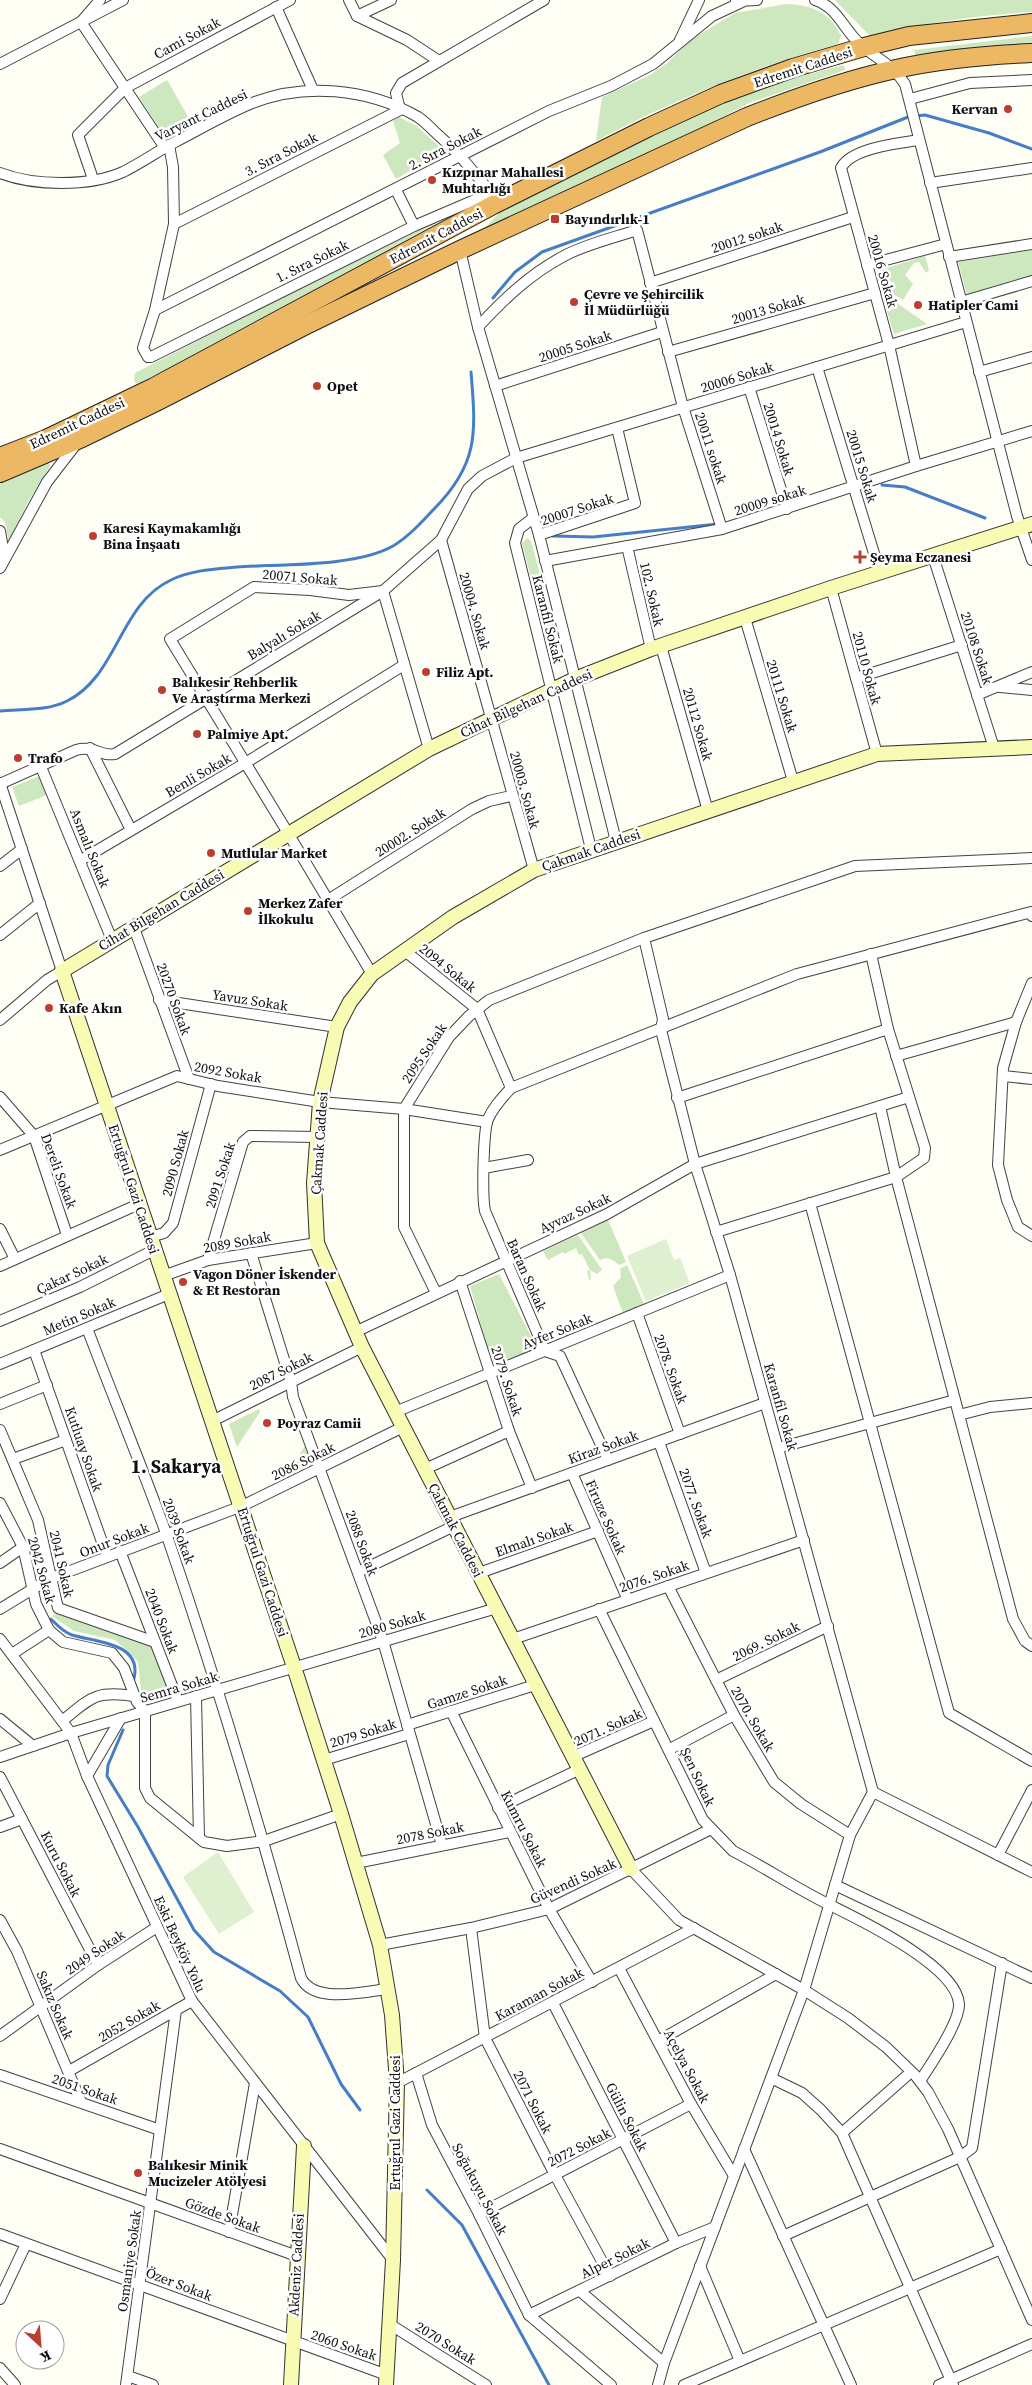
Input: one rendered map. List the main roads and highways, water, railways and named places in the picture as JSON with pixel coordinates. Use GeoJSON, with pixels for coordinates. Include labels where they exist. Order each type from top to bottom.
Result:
{"type":"FeatureCollection","features":[{"type":"Feature","properties":{"kind":"highway","name":"Edremit Caddesi"},"geometry":{"type":"LineString","coordinates":[[0,457],[46,439],[154,387],[492,200],[721,94],[793,68],[909,36],[1032,23]]}},
{"type":"Feature","properties":{"kind":"highway","name":"Edremit Caddesi"},"geometry":{"type":"LineString","coordinates":[[0,473],[82,438],[375,291],[746,117],[795,99],[895,69],[989,55],[1032,52]]}},
{"type":"Feature","properties":{"kind":"highway"},"geometry":{"type":"LineString","coordinates":[[375,291],[430,253],[481,226],[490,217],[492,200]]}},
{"type":"Feature","properties":{"kind":"main road","name":"Cihat Bilgehan Caddesi"},"geometry":{"type":"LineString","coordinates":[[62,972],[429,749],[575,679],[656,648],[831,588],[1026,526]]}},
{"type":"Feature","properties":{"kind":"main road","name":"Çakmak Caddesi"},"geometry":{"type":"LineString","coordinates":[[631,1869],[578,1770],[497,1608],[395,1412],[355,1332],[317,1243],[314,1182],[320,1102],[337,1027],[350,1002],[372,974],[453,917],[534,870],[590,849],[877,754],[1032,748]]}},
{"type":"Feature","properties":{"kind":"main road","name":"Ertuğrul Gazi Caddesi"},"geometry":{"type":"LineString","coordinates":[[62,972],[154,1250],[242,1506],[341,1814],[380,1945],[392,2015],[397,2082],[394,2260],[387,2380]]}},
{"type":"Feature","properties":{"kind":"main road","name":"Akdeniz Caddesi"},"geometry":{"type":"LineString","coordinates":[[291,2385],[304,2146]]}},
{"type":"Feature","properties":{"kind":"waterway"},"geometry":{"type":"LineString","coordinates":[[493,298],[515,272],[542,252],[820,152],[908,117],[925,115],[989,133],[1032,149]]}},
{"type":"Feature","properties":{"kind":"waterway"},"geometry":{"type":"LineString","coordinates":[[0,711],[34,709],[60,704],[84,690],[109,658],[140,606],[154,591],[171,580],[195,572],[220,568],[318,563],[359,558],[377,553],[399,542],[419,525],[448,493],[459,478],[467,462],[471,447],[474,413],[471,372]]}},
{"type":"Feature","properties":{"kind":"waterway"},"geometry":{"type":"LineString","coordinates":[[882,485],[905,487],[985,518]]}},
{"type":"Feature","properties":{"kind":"waterway"},"geometry":{"type":"LineString","coordinates":[[553,536],[593,537],[718,524]]}},
{"type":"Feature","properties":{"kind":"waterway"},"geometry":{"type":"LineString","coordinates":[[51,1619],[69,1634],[104,1642],[125,1651],[132,1659],[135,1669],[133,1682]]}},
{"type":"Feature","properties":{"kind":"waterway"},"geometry":{"type":"LineString","coordinates":[[123,1730],[108,1765],[107,1776],[138,1827],[194,1930],[214,1952],[280,1991],[308,2017],[341,2084],[360,2110]]}},
{"type":"Feature","properties":{"kind":"waterway"},"geometry":{"type":"LineString","coordinates":[[427,2190],[462,2225],[549,2385]]}},
{"type":"Feature","properties":{"kind":"place","name":"Kervan"},"geometry":{"type":"Point","coordinates":[1008,109]}},
{"type":"Feature","properties":{"kind":"place","name":"Kızpınar Mahallesi Muhtarlığı"},"geometry":{"type":"Point","coordinates":[432,180]}},
{"type":"Feature","properties":{"kind":"place","name":"Bayındırlık-1"},"geometry":{"type":"Point","coordinates":[555,219]}},
{"type":"Feature","properties":{"kind":"place","name":"Çevre ve Şehircilik İl Müdürlüğü"},"geometry":{"type":"Point","coordinates":[574,302]}},
{"type":"Feature","properties":{"kind":"place","name":"Hatipler Cami"},"geometry":{"type":"Point","coordinates":[918,305]}},
{"type":"Feature","properties":{"kind":"place","name":"Opet"},"geometry":{"type":"Point","coordinates":[317,386]}},
{"type":"Feature","properties":{"kind":"place","name":"Karesi Kaymakamlığı Bina İnşaatı"},"geometry":{"type":"Point","coordinates":[93,536]}},
{"type":"Feature","properties":{"kind":"place","name":"Şeyma Eczanesi"},"geometry":{"type":"Point","coordinates":[860,557]}},
{"type":"Feature","properties":{"kind":"place","name":"Filiz Apt."},"geometry":{"type":"Point","coordinates":[426,672]}},
{"type":"Feature","properties":{"kind":"place","name":"Balıkesir Rehberlik Ve Araştırma Merkezi"},"geometry":{"type":"Point","coordinates":[162,690]}},
{"type":"Feature","properties":{"kind":"place","name":"Palmiye Apt."},"geometry":{"type":"Point","coordinates":[197,734]}},
{"type":"Feature","properties":{"kind":"place","name":"Trafo"},"geometry":{"type":"Point","coordinates":[18,758]}},
{"type":"Feature","properties":{"kind":"place","name":"Mutlular Market"},"geometry":{"type":"Point","coordinates":[211,853]}},
{"type":"Feature","properties":{"kind":"place","name":"Merkez Zafer İlkokulu"},"geometry":{"type":"Point","coordinates":[248,911]}},
{"type":"Feature","properties":{"kind":"place","name":"Kafe Akın"},"geometry":{"type":"Point","coordinates":[49,1008]}},
{"type":"Feature","properties":{"kind":"place","name":"Vagon Döner İskender & Et Restoran"},"geometry":{"type":"Point","coordinates":[183,1282]}},
{"type":"Feature","properties":{"kind":"place","name":"Poyraz Camii"},"geometry":{"type":"Point","coordinates":[267,1423]}},
{"type":"Feature","properties":{"kind":"place","name":"Balıkesir Minik Mucizeler Atölyesi"},"geometry":{"type":"Point","coordinates":[138,2173]}},
{"type":"Feature","properties":{"kind":"district","name":"1. Sakarya"},"geometry":{"type":"Point","coordinates":[176,1466]}}]}
